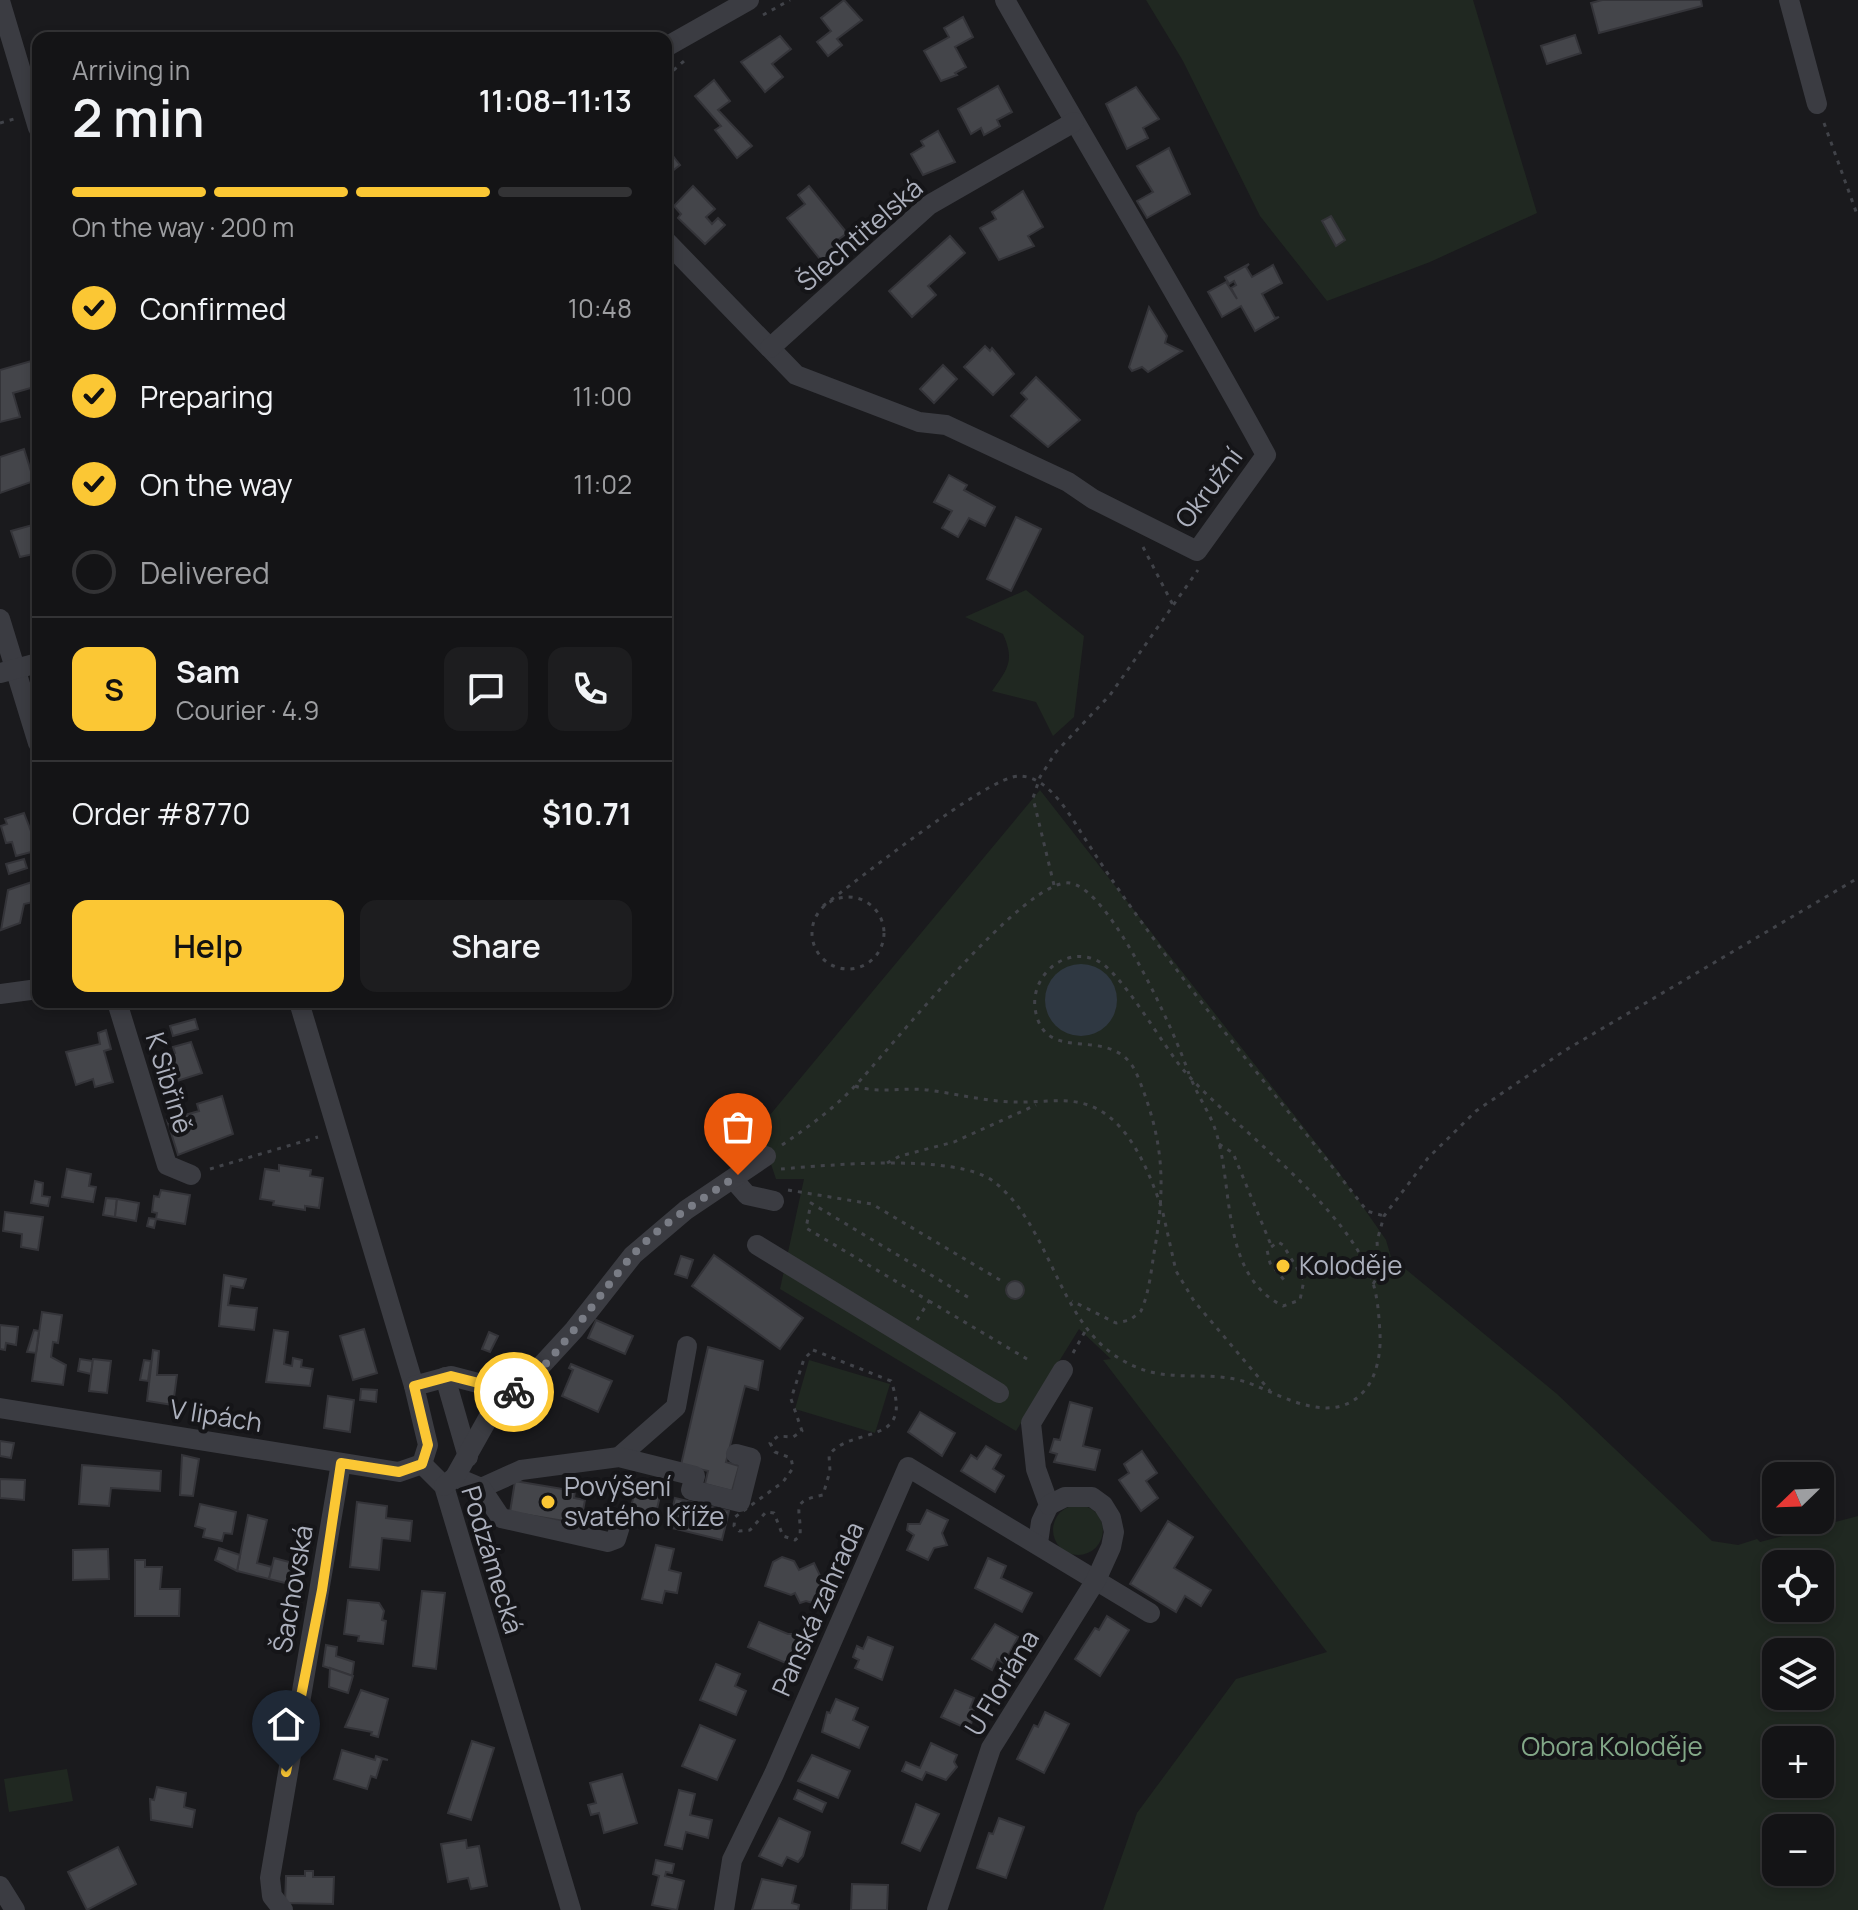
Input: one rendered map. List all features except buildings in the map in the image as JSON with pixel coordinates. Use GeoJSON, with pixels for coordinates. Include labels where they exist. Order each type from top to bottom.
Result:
{"type":"FeatureCollection","features":[{"type":"Feature","properties":{"kind":"street"},"geometry":{"type":"LineString","coordinates":[[672,44],[749,0]]}},
{"type":"Feature","properties":{"kind":"street","name":"Okružní"},"geometry":{"type":"LineString","coordinates":[[672,247],[796,375],[919,422],[946,425],[1068,482],[1136,525],[1197,551],[1266,455],[1180,298],[1151,257],[1005,0]]}},
{"type":"Feature","properties":{"kind":"street"},"geometry":{"type":"LineString","coordinates":[[1789,0],[1817,104]]}},
{"type":"Feature","properties":{"kind":"street"},"geometry":{"type":"LineString","coordinates":[[0,1],[32,108]]}},
{"type":"Feature","properties":{"kind":"street","name":"Šlechtitelská"},"geometry":{"type":"LineString","coordinates":[[770,348],[929,205],[1074,122]]}},
{"type":"Feature","properties":{"kind":"street"},"geometry":{"type":"LineString","coordinates":[[0,619],[8,672],[32,729]]}},
{"type":"Feature","properties":{"kind":"street"},"geometry":{"type":"LineString","coordinates":[[8,672],[32,665]]}},
{"type":"Feature","properties":{"kind":"street"},"geometry":{"type":"LineString","coordinates":[[0,994],[32,990]]}},
{"type":"Feature","properties":{"kind":"street","name":"K Sibřině"},"geometry":{"type":"LineString","coordinates":[[119,1008],[167,1165],[191,1175]]}},
{"type":"Feature","properties":{"kind":"street"},"geometry":{"type":"LineString","coordinates":[[301,1008],[414,1386],[428,1445],[422,1464]]}},
{"type":"Feature","properties":{"kind":"street"},"geometry":{"type":"LineString","coordinates":[[736,1454],[751,1458],[740,1502],[691,1490],[695,1476],[619,1457],[521,1470],[481,1488],[449,1482],[468,1457],[491,1413],[516,1393],[574,1330],[633,1255],[686,1210],[733,1179],[768,1163]]}},
{"type":"Feature","properties":{"kind":"street"},"geometry":{"type":"LineString","coordinates":[[733,1179],[747,1195],[774,1201]]}},
{"type":"Feature","properties":{"kind":"street"},"geometry":{"type":"LineString","coordinates":[[757,1245],[999,1393]]}},
{"type":"Feature","properties":{"kind":"street"},"geometry":{"type":"LineString","coordinates":[[619,1457],[676,1407],[687,1346]]}},
{"type":"Feature","properties":{"kind":"street"},"geometry":{"type":"LineString","coordinates":[[1038,1543],[1041,1522],[1049,1505],[1036,1469],[1031,1423],[1063,1370]]}},
{"type":"Feature","properties":{"kind":"street"},"geometry":{"type":"LineString","coordinates":[[414,1386],[445,1377],[516,1393]]}},
{"type":"Feature","properties":{"kind":"street"},"geometry":{"type":"LineString","coordinates":[[445,1377],[468,1457]]}},
{"type":"Feature","properties":{"kind":"street","name":"V lipách"},"geometry":{"type":"LineString","coordinates":[[0,1408],[399,1472],[422,1464]]}},
{"type":"Feature","properties":{"kind":"street","name":"Šachovská"},"geometry":{"type":"LineString","coordinates":[[283,1910],[272,1896],[270,1878],[341,1463]]}},
{"type":"Feature","properties":{"kind":"street","name":"Podzámecká"},"geometry":{"type":"LineString","coordinates":[[422,1464],[449,1482],[571,1910]]}},
{"type":"Feature","properties":{"kind":"street","name":"Panská zahrada"},"geometry":{"type":"LineString","coordinates":[[724,1910],[732,1860],[774,1774],[908,1467],[1150,1613]]}},
{"type":"Feature","properties":{"kind":"street"},"geometry":{"type":"LineString","coordinates":[[481,1488],[501,1518],[608,1542],[616,1539],[621,1523]]}},
{"type":"Feature","properties":{"kind":"street"},"geometry":{"type":"LineString","coordinates":[[1049,1505],[1079,1495],[1092,1497],[1103,1505],[1114,1532],[1096,1580]]}},
{"type":"Feature","properties":{"kind":"street","name":"U Floriána"},"geometry":{"type":"LineString","coordinates":[[937,1910],[991,1748],[1096,1580]]}},
{"type":"Feature","properties":{"kind":"street"},"geometry":{"type":"LineString","coordinates":[[0,1886],[15,1910]]}},
{"type":"Feature","properties":{"kind":"path"},"geometry":{"type":"LineString","coordinates":[[1817,104],[1858,217]]}},
{"type":"Feature","properties":{"kind":"path"},"geometry":{"type":"LineString","coordinates":[[1136,525],[1174,607]]}},
{"type":"Feature","properties":{"kind":"path"},"geometry":{"type":"LineString","coordinates":[[1054,885],[1033,798],[1039,781],[1056,752],[1113,692],[1174,607],[1200,566],[1190,547]]}},
{"type":"Feature","properties":{"kind":"path"},"geometry":{"type":"LineString","coordinates":[[823,906],[841,896],[871,904],[883,921],[883,942],[873,960],[864,966],[844,969],[825,961],[818,954],[811,934],[812,924],[823,906],[968,800],[1015,776],[1039,781],[1077,826],[1168,958],[1251,1066],[1367,1211],[1384,1216]]}},
{"type":"Feature","properties":{"kind":"path"},"geometry":{"type":"LineString","coordinates":[[1373,1284],[1379,1275],[1377,1241],[1384,1216],[1428,1158],[1476,1111],[1564,1051],[1858,878]]}},
{"type":"Feature","properties":{"kind":"path"},"geometry":{"type":"LineString","coordinates":[[768,1163],[855,1086],[964,963],[1054,885],[1082,886],[1103,906],[1140,967],[1216,1129],[1229,1215],[1248,1270],[1272,1300],[1291,1306],[1300,1300],[1304,1280],[1283,1245],[1271,1245]]}},
{"type":"Feature","properties":{"kind":"path"},"geometry":{"type":"LineString","coordinates":[[768,1163],[940,1164],[990,1179],[1018,1207],[1087,1327],[1116,1357],[1140,1370],[1171,1378],[1220,1375],[1272,1393],[1324,1410],[1348,1404],[1363,1393],[1373,1378],[1381,1347],[1373,1284],[1359,1254],[1325,1208],[1190,1077],[1165,1048],[1112,971],[1097,960],[1083,956],[1061,960],[1040,978],[1035,995],[1035,1013],[1044,1030],[1058,1041],[1074,1045],[1109,1046],[1123,1052],[1135,1069],[1160,1143],[1162,1208],[1176,1271],[1194,1301],[1272,1393]]}},
{"type":"Feature","properties":{"kind":"path"},"geometry":{"type":"LineString","coordinates":[[855,1086],[866,1090],[929,1090],[982,1101],[1078,1102],[1095,1107],[1113,1120],[1135,1146],[1162,1208],[1141,1311],[1130,1320],[1116,1323],[1072,1301]]}},
{"type":"Feature","properties":{"kind":"path"},"geometry":{"type":"LineString","coordinates":[[885,1165],[900,1156],[954,1142],[1040,1104]]}},
{"type":"Feature","properties":{"kind":"path"},"geometry":{"type":"LineString","coordinates":[[191,1175],[318,1137]]}},
{"type":"Feature","properties":{"kind":"path"},"geometry":{"type":"LineString","coordinates":[[1219,1144],[1233,1153],[1271,1245]]}},
{"type":"Feature","properties":{"kind":"path"},"geometry":{"type":"LineString","coordinates":[[802,1192],[872,1204],[1005,1283]]}},
{"type":"Feature","properties":{"kind":"path"},"geometry":{"type":"LineString","coordinates":[[971,1299],[811,1203],[806,1228],[1027,1359]]}},
{"type":"Feature","properties":{"kind":"path"},"geometry":{"type":"LineString","coordinates":[[1271,1245],[1267,1250],[1270,1263],[1284,1280]]}},
{"type":"Feature","properties":{"kind":"path"},"geometry":{"type":"LineString","coordinates":[[907,1337],[929,1301]]}},
{"type":"Feature","properties":{"kind":"path"},"geometry":{"type":"LineString","coordinates":[[977,1330],[980,1325]]}},
{"type":"Feature","properties":{"kind":"path"},"geometry":{"type":"LineString","coordinates":[[1063,1370],[1087,1327]]}},
{"type":"Feature","properties":{"kind":"path"},"geometry":{"type":"LineString","coordinates":[[813,1350],[891,1381],[897,1398],[891,1421],[879,1434],[867,1439],[851,1438],[837,1445],[829,1455],[830,1471],[823,1495],[808,1497],[799,1504],[800,1536],[795,1540],[783,1536],[774,1513],[766,1512],[750,1530],[739,1531],[734,1526],[735,1517],[783,1482],[793,1468],[791,1458],[775,1452],[770,1443],[778,1436],[793,1437],[802,1431],[791,1399],[804,1359],[813,1350]]}},
{"type":"Feature","properties":{"kind":"green space"},"geometry":{"type":"Polygon","coordinates":[[[1146,0],[1473,0],[1537,213],[1430,262],[1327,301],[1260,216],[1183,61],[1146,0]]]}},
{"type":"Feature","properties":{"kind":"green space"},"geometry":{"type":"Polygon","coordinates":[[[1026,590],[1084,636],[1074,717],[1053,736],[1036,702],[992,691],[1008,664],[1007,643],[1003,634],[965,617],[1026,590]]]}},
{"type":"Feature","properties":{"kind":"green space","name":"Obora Koloděje"},"geometry":{"type":"Polygon","coordinates":[[[1040,790],[1338,1171],[1386,1240],[1391,1257],[1557,1394],[1712,1541],[1738,1545],[1790,1534],[1834,1534],[1834,1522],[1858,1516],[1858,1910],[1103,1910],[1137,1813],[1236,1679],[1327,1652],[1103,1360],[1111,1359],[1079,1329],[1016,1431],[780,1289],[804,1179],[776,1179],[759,1128],[1040,790]]]}},
{"type":"Feature","properties":{"kind":"green space"},"geometry":{"type":"Polygon","coordinates":[[[809,1360],[890,1384],[875,1433],[795,1409],[809,1360]]]}},
{"type":"Feature","properties":{"kind":"green space"},"geometry":{"type":"Polygon","coordinates":[[[1078,1505],[1096,1512],[1103,1530],[1096,1548],[1078,1555],[1060,1548],[1053,1530],[1060,1512],[1078,1505]]]}},
{"type":"Feature","properties":{"kind":"green space"},"geometry":{"type":"Polygon","coordinates":[[[67,1769],[73,1801],[9,1812],[4,1779],[67,1769]]]}},
{"type":"Feature","properties":{"kind":"shaded area"},"geometry":{"type":"Polygon","coordinates":[[[1088,964],[1107,974],[1115,986],[1115,1014],[1107,1026],[1095,1034],[1074,1036],[1055,1026],[1047,1014],[1045,993],[1055,974],[1067,966],[1088,964]]]}},
{"type":"Feature","properties":{"kind":"way so far"},"geometry":{"type":"LineString","coordinates":[[514,1392],[574,1330],[633,1255],[686,1210],[738,1175]]}},
{"type":"Feature","properties":{"kind":"place","name":"Koloděje"},"geometry":{"type":"Point","coordinates":[1283,1266]}},
{"type":"Feature","properties":{"kind":"place","name":"Povýšení svatého Kříže"},"geometry":{"type":"Point","coordinates":[548,1502]}},
{"type":"Feature","properties":{"kind":"route"},"geometry":{"type":"LineString","coordinates":[[286,1772],[322,1590],[341,1463],[399,1472],[414,1470],[422,1464],[428,1453],[427,1434],[414,1386],[451,1376],[514,1392]]}}]}
